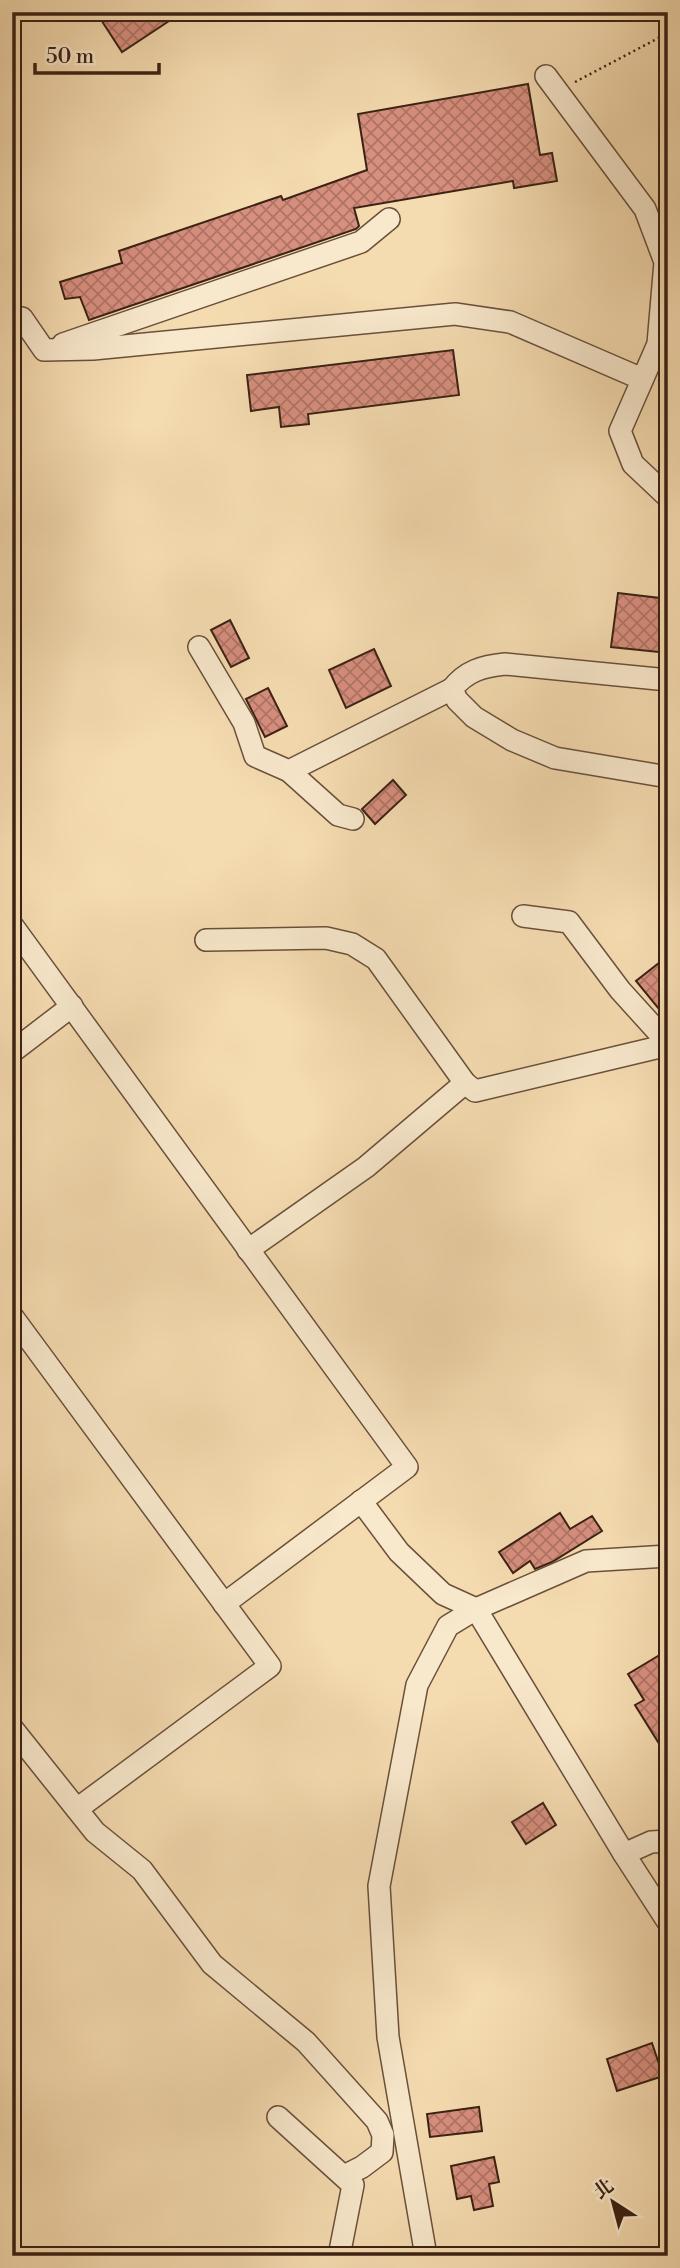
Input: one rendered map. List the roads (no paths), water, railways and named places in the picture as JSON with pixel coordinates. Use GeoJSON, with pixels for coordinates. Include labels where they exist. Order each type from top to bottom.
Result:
{"type":"FeatureCollection","features":[{"type":"Feature","properties":{"kind":"lane"},"geometry":{"type":"LineString","coordinates":[[551,84],[645,209],[665,262],[658,344],[620,431],[633,464],[668,497]]}},
{"type":"Feature","properties":{"kind":"lane"},"geometry":{"type":"LineString","coordinates":[[44,350],[361,242],[389,219]]}},
{"type":"Feature","properties":{"kind":"lane"},"geometry":{"type":"LineString","coordinates":[[44,350],[93,349],[455,314],[510,322],[642,379]]}},
{"type":"Feature","properties":{"kind":"lane"},"geometry":{"type":"LineString","coordinates":[[22,318],[44,350]]}},
{"type":"Feature","properties":{"kind":"lane"},"geometry":{"type":"LineString","coordinates":[[199,647],[244,723],[255,756],[289,771],[338,814],[353,819]]}},
{"type":"Feature","properties":{"kind":"lane"},"geometry":{"type":"LineString","coordinates":[[289,771],[452,689],[461,677],[484,666],[505,664],[668,680]]}},
{"type":"Feature","properties":{"kind":"lane"},"geometry":{"type":"LineString","coordinates":[[452,689],[457,700],[474,717],[512,740],[555,758],[668,776]]}},
{"type":"Feature","properties":{"kind":"lane"},"geometry":{"type":"LineString","coordinates":[[206,940],[326,938],[352,944],[376,959],[465,1083],[475,1091],[668,1044],[620,990],[569,922],[523,916]]}},
{"type":"Feature","properties":{"kind":"lane"},"geometry":{"type":"LineString","coordinates":[[12,925],[407,1467],[224,1604]]}},
{"type":"Feature","properties":{"kind":"lane"},"geometry":{"type":"LineString","coordinates":[[12,1052],[72,1006]]}},
{"type":"Feature","properties":{"kind":"lane"},"geometry":{"type":"LineString","coordinates":[[248,1250],[366,1167],[465,1083]]}},
{"type":"Feature","properties":{"kind":"lane"},"geometry":{"type":"LineString","coordinates":[[12,1316],[270,1666],[78,1810]]}},
{"type":"Feature","properties":{"kind":"lane"},"geometry":{"type":"LineString","coordinates":[[361,1501],[399,1552],[443,1594],[477,1609],[624,1854],[668,1922]]}},
{"type":"Feature","properties":{"kind":"lane"},"geometry":{"type":"LineString","coordinates":[[426,2256],[388,2036],[379,1886],[417,1685],[448,1626],[477,1609],[586,1561],[668,1556]]}},
{"type":"Feature","properties":{"kind":"lane"},"geometry":{"type":"LineString","coordinates":[[12,1728],[96,1832],[142,1870],[212,1964],[306,2042],[377,2121],[383,2135],[382,2152],[344,2176]]}},
{"type":"Feature","properties":{"kind":"lane"},"geometry":{"type":"LineString","coordinates":[[624,1854],[651,1842],[668,1841]]}},
{"type":"Feature","properties":{"kind":"lane"},"geometry":{"type":"LineString","coordinates":[[278,2117],[353,2185],[339,2256]]}}]}
